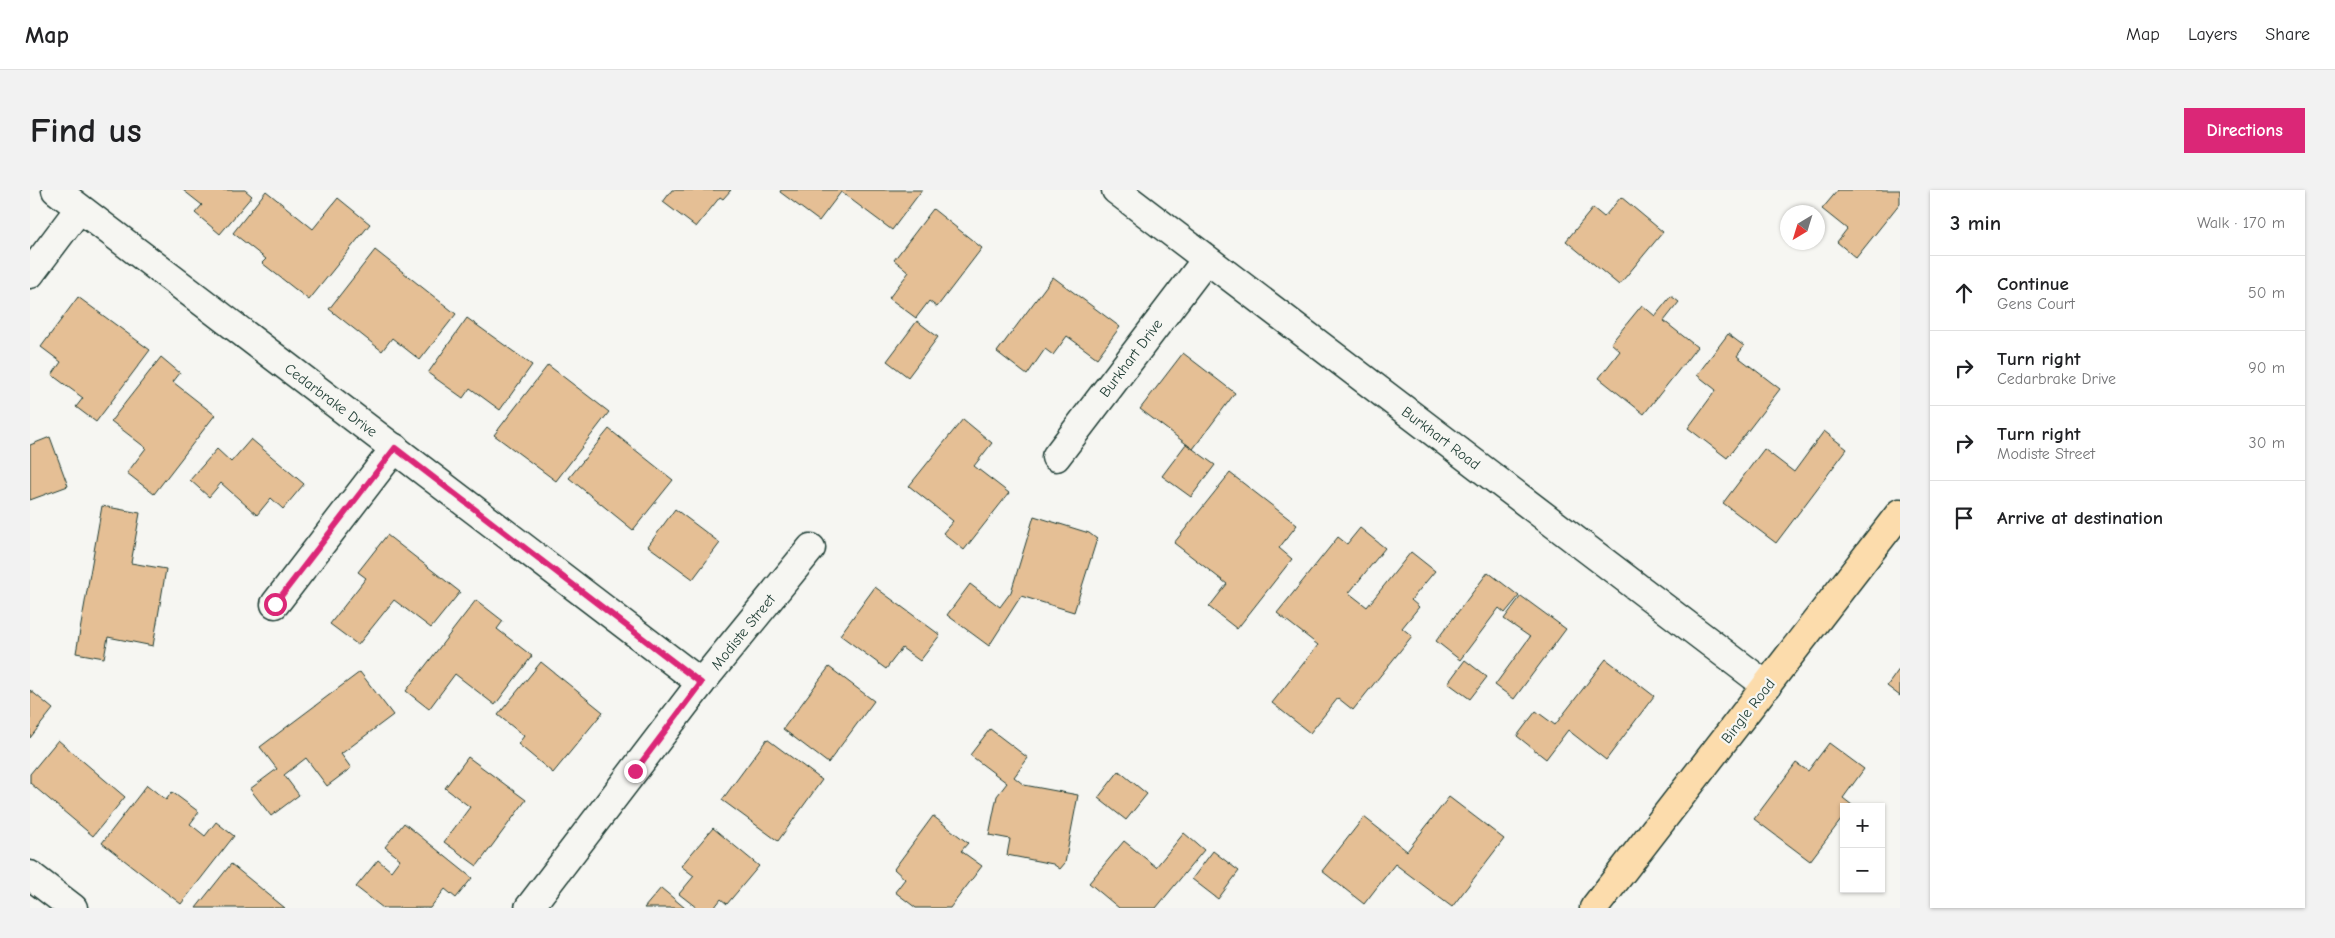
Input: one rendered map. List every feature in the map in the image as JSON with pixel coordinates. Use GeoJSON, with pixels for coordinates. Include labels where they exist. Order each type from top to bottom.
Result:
{"type":"FeatureCollection","features":[{"type":"Feature","properties":{"kind":"main road","name":"Bingle Road"},"geometry":{"type":"LineString","coordinates":[[1594,908],[1900,513]]}},
{"type":"Feature","properties":{"kind":"street","name":"Cedarbrake Drive"},"geometry":{"type":"LineString","coordinates":[[56,190],[701,683]]}},
{"type":"Feature","properties":{"kind":"street","name":"Burkhart Road"},"geometry":{"type":"LineString","coordinates":[[1116,190],[1767,686]]}},
{"type":"Feature","properties":{"kind":"street"},"geometry":{"type":"LineString","coordinates":[[30,274],[80,209]]}},
{"type":"Feature","properties":{"kind":"street","name":"Burkhart Drive"},"geometry":{"type":"LineString","coordinates":[[1056,457],[1206,260]]}},
{"type":"Feature","properties":{"kind":"street"},"geometry":{"type":"LineString","coordinates":[[275,604],[395,448]]}},
{"type":"Feature","properties":{"kind":"street","name":"Modiste Street"},"geometry":{"type":"LineString","coordinates":[[529,908],[701,683],[811,548]]}},
{"type":"Feature","properties":{"kind":"street"},"geometry":{"type":"LineString","coordinates":[[30,875],[56,903]]}},
{"type":"Feature","properties":{"kind":"building"},"geometry":{"type":"Polygon","coordinates":[[[183,190],[245,190],[252,196],[220,234],[195,213],[202,205],[183,190]]]}},
{"type":"Feature","properties":{"kind":"building"},"geometry":{"type":"Polygon","coordinates":[[[672,190],[731,190],[723,199],[720,197],[696,227],[663,202],[672,190]]]}},
{"type":"Feature","properties":{"kind":"building"},"geometry":{"type":"Polygon","coordinates":[[[781,190],[922,190],[892,230],[841,192],[819,221],[780,192],[781,190]]]}},
{"type":"Feature","properties":{"kind":"building"},"geometry":{"type":"Polygon","coordinates":[[[1838,190],[1900,190],[1900,203],[1856,258],[1837,242],[1847,229],[1825,211],[1825,205],[1838,190]]]}},
{"type":"Feature","properties":{"kind":"building"},"geometry":{"type":"Polygon","coordinates":[[[266,191],[313,229],[338,198],[370,224],[309,300],[262,263],[266,259],[233,233],[266,191]]]}},
{"type":"Feature","properties":{"kind":"building"},"geometry":{"type":"Polygon","coordinates":[[[1621,197],[1663,232],[1619,285],[1566,241],[1593,208],[1604,217],[1621,197]]]}},
{"type":"Feature","properties":{"kind":"building"},"geometry":{"type":"Polygon","coordinates":[[[933,209],[982,248],[937,307],[929,301],[916,318],[889,298],[909,272],[894,260],[933,209]]]}},
{"type":"Feature","properties":{"kind":"building"},"geometry":{"type":"Polygon","coordinates":[[[375,250],[456,314],[420,360],[392,338],[382,351],[329,309],[375,250]]]}},
{"type":"Feature","properties":{"kind":"building"},"geometry":{"type":"Polygon","coordinates":[[[1053,277],[1120,327],[1097,358],[1067,336],[1053,355],[1045,349],[1027,375],[997,352],[1053,277]]]}},
{"type":"Feature","properties":{"kind":"building"},"geometry":{"type":"Polygon","coordinates":[[[1671,296],[1679,302],[1664,321],[1697,347],[1644,414],[1599,378],[1620,351],[1611,343],[1642,305],[1655,316],[1671,296]]]}},
{"type":"Feature","properties":{"kind":"building"},"geometry":{"type":"Polygon","coordinates":[[[78,297],[150,350],[96,422],[76,407],[83,398],[52,375],[61,362],[41,347],[78,297]]]}},
{"type":"Feature","properties":{"kind":"building"},"geometry":{"type":"Polygon","coordinates":[[[467,318],[532,365],[500,410],[470,388],[463,398],[428,373],[467,318]]]}},
{"type":"Feature","properties":{"kind":"building"},"geometry":{"type":"Polygon","coordinates":[[[917,321],[938,337],[908,377],[887,361],[917,321]]]}},
{"type":"Feature","properties":{"kind":"building"},"geometry":{"type":"Polygon","coordinates":[[[1728,334],[1744,346],[1737,356],[1780,389],[1727,458],[1688,428],[1716,390],[1697,375],[1728,334]]]}},
{"type":"Feature","properties":{"kind":"building"},"geometry":{"type":"Polygon","coordinates":[[[1183,353],[1235,393],[1193,449],[1140,409],[1183,353]]]}},
{"type":"Feature","properties":{"kind":"building"},"geometry":{"type":"Polygon","coordinates":[[[161,357],[180,373],[173,382],[215,415],[154,494],[127,473],[146,448],[111,421],[161,357]]]}},
{"type":"Feature","properties":{"kind":"building"},"geometry":{"type":"Polygon","coordinates":[[[548,365],[609,412],[556,481],[494,435],[548,365]]]}},
{"type":"Feature","properties":{"kind":"building"},"geometry":{"type":"Polygon","coordinates":[[[963,419],[992,443],[974,466],[1009,493],[964,550],[943,533],[953,521],[909,486],[963,419]]]}},
{"type":"Feature","properties":{"kind":"building"},"geometry":{"type":"Polygon","coordinates":[[[609,429],[673,480],[633,530],[569,478],[609,429]]]}},
{"type":"Feature","properties":{"kind":"building"},"geometry":{"type":"Polygon","coordinates":[[[1824,431],[1847,449],[1776,543],[1723,503],[1764,449],[1794,472],[1824,431]]]}},
{"type":"Feature","properties":{"kind":"building"},"geometry":{"type":"Polygon","coordinates":[[[50,437],[68,486],[30,500],[30,445],[50,437]]]}},
{"type":"Feature","properties":{"kind":"building"},"geometry":{"type":"Polygon","coordinates":[[[251,439],[304,484],[283,509],[271,498],[257,515],[221,483],[209,497],[190,480],[217,449],[231,462],[251,439]]]}},
{"type":"Feature","properties":{"kind":"building"},"geometry":{"type":"Polygon","coordinates":[[[1186,444],[1215,465],[1191,497],[1162,476],[1186,444]]]}},
{"type":"Feature","properties":{"kind":"building"},"geometry":{"type":"Polygon","coordinates":[[[1230,473],[1297,525],[1279,548],[1292,559],[1237,629],[1209,607],[1227,584],[1174,543],[1230,473]]]}},
{"type":"Feature","properties":{"kind":"building"},"geometry":{"type":"Polygon","coordinates":[[[102,506],[140,513],[131,563],[166,569],[153,646],[108,637],[104,658],[76,653],[102,506]]]}},
{"type":"Feature","properties":{"kind":"building"},"geometry":{"type":"Polygon","coordinates":[[[675,509],[720,543],[693,579],[648,546],[675,509]]]}},
{"type":"Feature","properties":{"kind":"building"},"geometry":{"type":"Polygon","coordinates":[[[1034,516],[1089,533],[1097,539],[1074,612],[1021,596],[989,646],[947,615],[970,584],[1000,607],[1011,592],[1034,516]]]}},
{"type":"Feature","properties":{"kind":"building"},"geometry":{"type":"Polygon","coordinates":[[[1360,528],[1385,548],[1349,593],[1367,607],[1411,552],[1435,571],[1411,600],[1419,607],[1402,628],[1412,636],[1353,710],[1338,698],[1310,733],[1272,703],[1318,645],[1277,613],[1338,537],[1347,544],[1360,528]]]}},
{"type":"Feature","properties":{"kind":"building"},"geometry":{"type":"Polygon","coordinates":[[[387,535],[460,592],[431,628],[394,600],[358,645],[330,624],[366,578],[358,572],[387,535]]]}},
{"type":"Feature","properties":{"kind":"building"},"geometry":{"type":"Polygon","coordinates":[[[1488,572],[1519,596],[1505,613],[1499,608],[1460,660],[1436,641],[1488,572]]]}},
{"type":"Feature","properties":{"kind":"building"},"geometry":{"type":"Polygon","coordinates":[[[875,587],[940,635],[920,661],[902,648],[886,669],[840,635],[875,587]]]}},
{"type":"Feature","properties":{"kind":"building"},"geometry":{"type":"Polygon","coordinates":[[[1521,596],[1566,629],[1514,699],[1495,685],[1530,637],[1504,619],[1521,596]]]}},
{"type":"Feature","properties":{"kind":"building"},"geometry":{"type":"Polygon","coordinates":[[[476,600],[503,621],[497,629],[532,656],[495,705],[455,674],[429,709],[406,691],[476,600]]]}},
{"type":"Feature","properties":{"kind":"building"},"geometry":{"type":"Polygon","coordinates":[[[1606,659],[1654,696],[1606,760],[1568,730],[1546,759],[1517,736],[1536,711],[1555,725],[1606,659]]]}},
{"type":"Feature","properties":{"kind":"building"},"geometry":{"type":"Polygon","coordinates":[[[1465,660],[1487,677],[1470,699],[1448,683],[1465,660]]]}},
{"type":"Feature","properties":{"kind":"building"},"geometry":{"type":"Polygon","coordinates":[[[541,662],[603,712],[553,773],[518,744],[524,736],[498,715],[541,662]]]}},
{"type":"Feature","properties":{"kind":"building"},"geometry":{"type":"Polygon","coordinates":[[[829,667],[874,701],[828,763],[783,729],[829,667]]]}},
{"type":"Feature","properties":{"kind":"building"},"geometry":{"type":"Polygon","coordinates":[[[1900,668],[1900,696],[1887,686],[1900,668]]]}},
{"type":"Feature","properties":{"kind":"building"},"geometry":{"type":"Polygon","coordinates":[[[360,672],[393,715],[341,754],[351,768],[327,786],[306,758],[284,775],[299,795],[271,816],[250,789],[277,769],[260,747],[360,672]]]}},
{"type":"Feature","properties":{"kind":"building"},"geometry":{"type":"Polygon","coordinates":[[[30,690],[53,709],[30,738],[30,690]]]}},
{"type":"Feature","properties":{"kind":"building"},"geometry":{"type":"Polygon","coordinates":[[[990,729],[1028,758],[1014,777],[1024,785],[1078,795],[1065,863],[1060,869],[1053,864],[1007,855],[1010,839],[989,835],[997,796],[1007,783],[970,755],[990,729]]]}},
{"type":"Feature","properties":{"kind":"building"},"geometry":{"type":"Polygon","coordinates":[[[767,739],[822,780],[778,841],[722,800],[767,739]]]}},
{"type":"Feature","properties":{"kind":"building"},"geometry":{"type":"Polygon","coordinates":[[[58,740],[125,797],[93,836],[30,783],[30,774],[58,740]]]}},
{"type":"Feature","properties":{"kind":"building"},"geometry":{"type":"Polygon","coordinates":[[[1829,743],[1864,769],[1843,798],[1849,803],[1840,803],[1840,821],[1810,861],[1754,819],[1796,763],[1808,771],[1829,743]]]}},
{"type":"Feature","properties":{"kind":"building"},"geometry":{"type":"Polygon","coordinates":[[[468,757],[526,800],[477,866],[444,842],[470,807],[445,788],[468,757]]]}},
{"type":"Feature","properties":{"kind":"building"},"geometry":{"type":"Polygon","coordinates":[[[1119,771],[1147,794],[1126,820],[1098,798],[1119,771]]]}},
{"type":"Feature","properties":{"kind":"building"},"geometry":{"type":"Polygon","coordinates":[[[147,785],[166,800],[172,792],[199,812],[190,824],[205,836],[216,822],[234,836],[181,904],[102,843],[147,785]]]}},
{"type":"Feature","properties":{"kind":"building"},"geometry":{"type":"Polygon","coordinates":[[[1449,797],[1504,839],[1452,907],[1395,864],[1364,904],[1322,871],[1364,817],[1407,851],[1449,797]]]}},
{"type":"Feature","properties":{"kind":"building"},"geometry":{"type":"Polygon","coordinates":[[[933,816],[968,843],[961,851],[982,866],[950,908],[916,908],[895,892],[905,879],[894,869],[933,816]]]}},
{"type":"Feature","properties":{"kind":"building"},"geometry":{"type":"Polygon","coordinates":[[[404,823],[472,878],[456,898],[445,889],[430,908],[383,908],[356,887],[378,860],[391,871],[400,859],[385,847],[404,823]]]}},
{"type":"Feature","properties":{"kind":"building"},"geometry":{"type":"Polygon","coordinates":[[[713,828],[759,866],[727,904],[721,899],[714,908],[697,908],[679,894],[694,876],[681,866],[713,828]]]}},
{"type":"Feature","properties":{"kind":"building"},"geometry":{"type":"Polygon","coordinates":[[[1184,833],[1204,850],[1156,908],[1119,908],[1089,883],[1124,841],[1156,867],[1184,833]]]}},
{"type":"Feature","properties":{"kind":"building"},"geometry":{"type":"Polygon","coordinates":[[[1213,851],[1239,871],[1218,899],[1192,879],[1213,851]]]}},
{"type":"Feature","properties":{"kind":"building"},"geometry":{"type":"Polygon","coordinates":[[[231,864],[285,908],[196,908],[231,864]]]}},
{"type":"Feature","properties":{"kind":"building"},"geometry":{"type":"Polygon","coordinates":[[[661,888],[685,908],[644,908],[661,888]]]}},
{"type":"Feature","properties":{"kind":"route"},"geometry":{"type":"LineString","coordinates":[[275,604],[395,448],[701,683],[635,771]]}}]}
